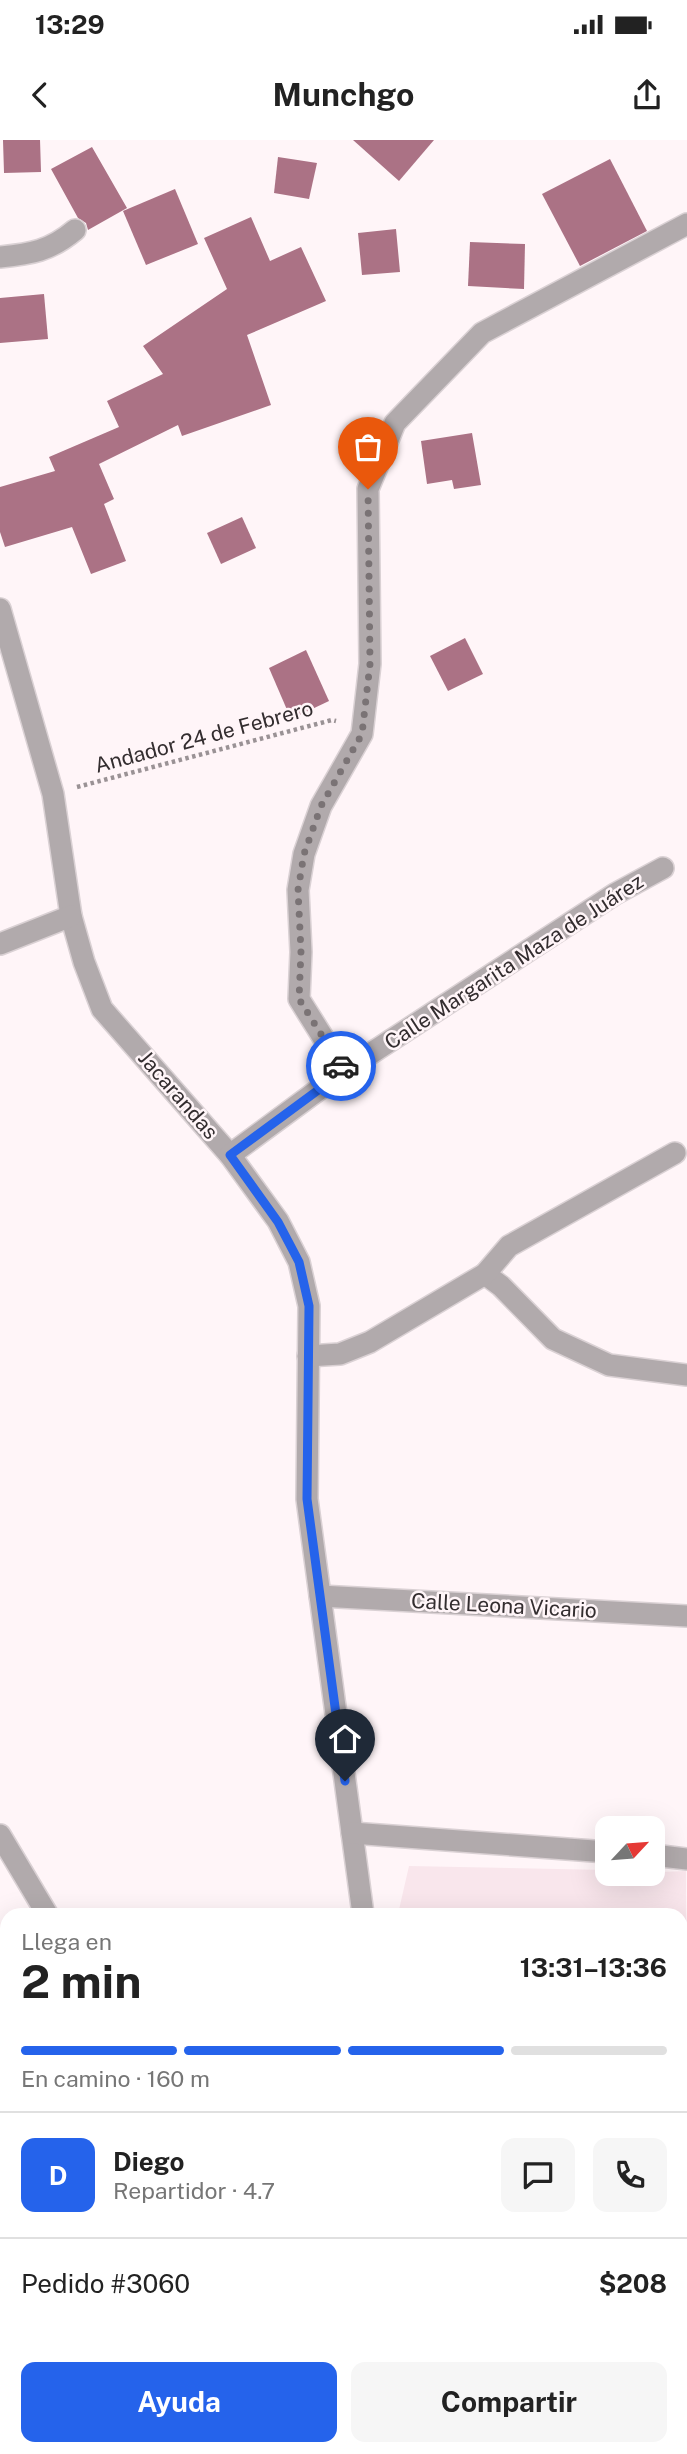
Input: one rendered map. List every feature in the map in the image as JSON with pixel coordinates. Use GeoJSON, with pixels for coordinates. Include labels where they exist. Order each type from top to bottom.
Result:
{"type":"FeatureCollection","features":[{"type":"Feature","properties":{"kind":"street"},"geometry":{"type":"LineString","coordinates":[[344,1071],[299,999],[301,951],[298,890],[304,854],[321,806],[362,734],[370,664],[368,489],[395,423],[482,333],[687,224]]}},
{"type":"Feature","properties":{"kind":"street"},"geometry":{"type":"LineString","coordinates":[[0,257],[30,254],[56,245],[75,230]]}},
{"type":"Feature","properties":{"kind":"street","name":"Jacarandas"},"geometry":{"type":"LineString","coordinates":[[0,609],[53,794],[71,916],[84,962],[102,1009],[230,1155],[278,1222],[299,1262],[309,1306],[307,1499],[362,1908]]}},
{"type":"Feature","properties":{"kind":"street","name":"Calle Margarita Maza de Juárez"},"geometry":{"type":"LineString","coordinates":[[230,1155],[344,1071],[615,894],[663,868]]}},
{"type":"Feature","properties":{"kind":"street"},"geometry":{"type":"LineString","coordinates":[[0,944],[71,916]]}},
{"type":"Feature","properties":{"kind":"street"},"geometry":{"type":"LineString","coordinates":[[308,1356],[340,1354],[370,1342],[485,1274],[509,1246],[674,1153]]}},
{"type":"Feature","properties":{"kind":"street"},"geometry":{"type":"LineString","coordinates":[[485,1274],[501,1286],[554,1339],[609,1365],[687,1375]]}},
{"type":"Feature","properties":{"kind":"street","name":"Calle Leona Vicario"},"geometry":{"type":"LineString","coordinates":[[320,1595],[687,1616]]}},
{"type":"Feature","properties":{"kind":"street"},"geometry":{"type":"LineString","coordinates":[[352,1833],[595,1851]]}},
{"type":"Feature","properties":{"kind":"street"},"geometry":{"type":"LineString","coordinates":[[0,1835],[43,1908]]}},
{"type":"Feature","properties":{"kind":"street"},"geometry":{"type":"LineString","coordinates":[[665,1857],[687,1859]]}},
{"type":"Feature","properties":{"kind":"path","name":"Andador 24 de Febrero"},"geometry":{"type":"LineString","coordinates":[[53,794],[332,720],[362,734]]}},
{"type":"Feature","properties":{"kind":"shaded area"},"geometry":{"type":"Polygon","coordinates":[[[409,1866],[595,1870],[595,1886],[665,1886],[665,1872],[686,1871],[686,1908],[399,1908],[409,1866]]]}},
{"type":"Feature","properties":{"kind":"building"},"geometry":{"type":"Polygon","coordinates":[[[3,140],[40,140],[41,172],[4,173],[3,140]]]}},
{"type":"Feature","properties":{"kind":"building"},"geometry":{"type":"Polygon","coordinates":[[[353,140],[434,140],[399,181],[353,140]]]}},
{"type":"Feature","properties":{"kind":"building"},"geometry":{"type":"Polygon","coordinates":[[[92,147],[127,208],[88,230],[86,223],[78,218],[51,169],[92,147]]]}},
{"type":"Feature","properties":{"kind":"building"},"geometry":{"type":"Polygon","coordinates":[[[278,157],[317,163],[309,199],[274,193],[278,157]]]}},
{"type":"Feature","properties":{"kind":"building"},"geometry":{"type":"Polygon","coordinates":[[[610,159],[647,231],[580,266],[542,194],[610,159]]]}},
{"type":"Feature","properties":{"kind":"building"},"geometry":{"type":"Polygon","coordinates":[[[175,189],[198,244],[146,265],[123,211],[175,189]]]}},
{"type":"Feature","properties":{"kind":"building"},"geometry":{"type":"Polygon","coordinates":[[[251,217],[270,261],[301,247],[326,301],[247,335],[271,405],[182,436],[178,425],[99,464],[114,499],[104,504],[126,561],[91,574],[72,527],[5,547],[0,532],[0,487],[55,471],[49,457],[119,427],[107,401],[163,374],[143,346],[227,289],[204,238],[251,217]]]}},
{"type":"Feature","properties":{"kind":"building"},"geometry":{"type":"Polygon","coordinates":[[[396,229],[400,272],[362,275],[358,233],[396,229]]]}},
{"type":"Feature","properties":{"kind":"building"},"geometry":{"type":"Polygon","coordinates":[[[470,242],[525,244],[524,289],[468,286],[470,242]]]}},
{"type":"Feature","properties":{"kind":"building"},"geometry":{"type":"Polygon","coordinates":[[[44,294],[48,339],[0,343],[0,298],[44,294]]]}},
{"type":"Feature","properties":{"kind":"building"},"geometry":{"type":"Polygon","coordinates":[[[472,433],[481,485],[454,489],[452,480],[427,484],[421,441],[472,433]]]}},
{"type":"Feature","properties":{"kind":"building"},"geometry":{"type":"Polygon","coordinates":[[[242,517],[256,548],[221,564],[207,533],[242,517]]]}},
{"type":"Feature","properties":{"kind":"building"},"geometry":{"type":"Polygon","coordinates":[[[465,638],[483,674],[448,691],[430,656],[465,638]]]}},
{"type":"Feature","properties":{"kind":"building"},"geometry":{"type":"Polygon","coordinates":[[[306,650],[329,701],[291,719],[269,668],[306,650]]]}},
{"type":"Feature","properties":{"kind":"way so far"},"geometry":{"type":"LineString","coordinates":[[341,1066],[299,999],[301,951],[298,890],[304,854],[321,806],[362,734],[370,664],[368,489]]}},
{"type":"Feature","properties":{"kind":"route"},"geometry":{"type":"LineString","coordinates":[[341,1066],[344,1071],[230,1155],[278,1222],[299,1262],[309,1306],[307,1499],[345,1781]]}}]}
